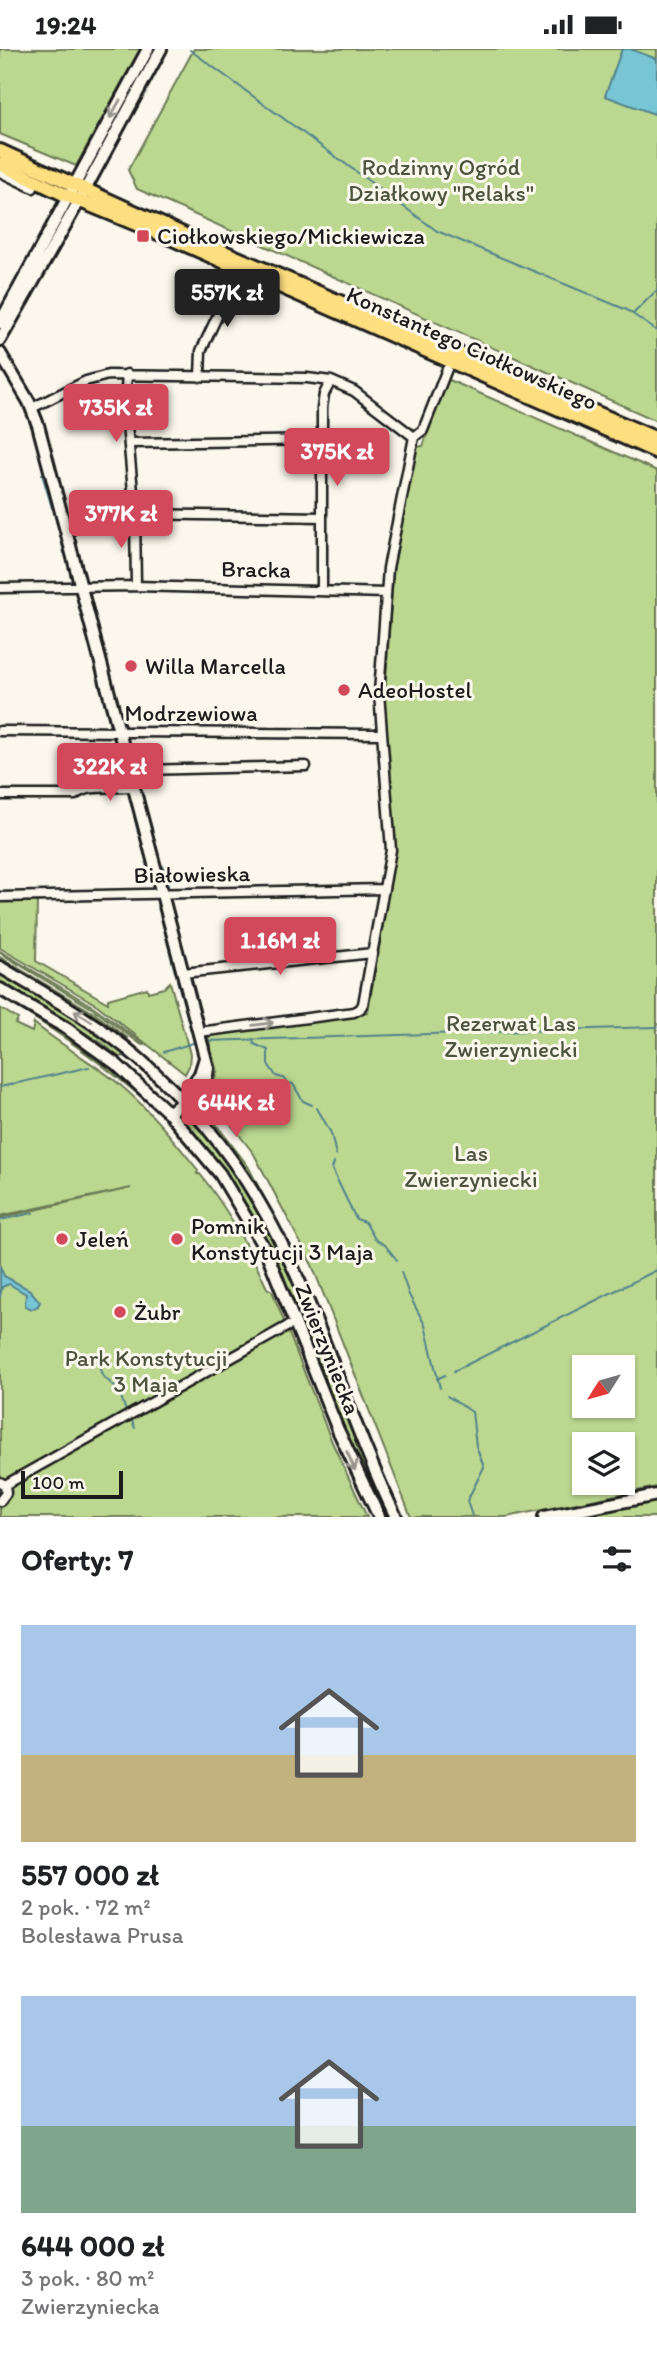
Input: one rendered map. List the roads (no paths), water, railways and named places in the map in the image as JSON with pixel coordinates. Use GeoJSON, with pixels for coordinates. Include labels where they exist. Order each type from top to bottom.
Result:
{"type":"FeatureCollection","features":[{"type":"Feature","properties":{"kind":"main road"},"geometry":{"type":"LineString","coordinates":[[0,340],[13,309],[61,223],[148,49]]}},
{"type":"Feature","properties":{"kind":"main road"},"geometry":{"type":"LineString","coordinates":[[94,159],[161,49]]}},
{"type":"Feature","properties":{"kind":"main road","name":"Konstantego Ciołkowskiego"},"geometry":{"type":"LineString","coordinates":[[0,151],[38,180]]}},
{"type":"Feature","properties":{"kind":"main road","name":"Konstantego Ciołkowskiego"},"geometry":{"type":"LineString","coordinates":[[0,164],[76,193],[657,439]]}},
{"type":"Feature","properties":{"kind":"main road","name":"Konstantego Ciołkowskiego"},"geometry":{"type":"LineString","coordinates":[[111,208],[175,240],[657,452]]}},
{"type":"Feature","properties":{"kind":"main road"},"geometry":{"type":"LineString","coordinates":[[0,323],[13,309]]}},
{"type":"Feature","properties":{"kind":"main road"},"geometry":{"type":"LineString","coordinates":[[0,353],[32,408],[208,1068],[205,1080],[195,1094],[169,1112]]}},
{"type":"Feature","properties":{"kind":"main road","name":"Zwierzyniecka"},"geometry":{"type":"LineString","coordinates":[[0,967],[86,1018],[130,1051],[183,1100],[231,1159],[275,1231],[303,1294],[368,1459],[396,1517]]}},
{"type":"Feature","properties":{"kind":"main road","name":"Zwierzyniecka"},"geometry":{"type":"LineString","coordinates":[[0,989],[66,1028],[117,1064],[169,1112],[220,1174],[266,1251],[342,1440],[379,1517]]}},
{"type":"Feature","properties":{"kind":"main road"},"geometry":{"type":"LineString","coordinates":[[117,1064],[127,1061],[130,1051]]}},
{"type":"Feature","properties":{"kind":"main road"},"geometry":{"type":"LineString","coordinates":[[544,1517],[657,1495]]}},
{"type":"Feature","properties":{"kind":"street","name":"Konstantego Ciołkowskiego"},"geometry":{"type":"LineString","coordinates":[[0,172],[38,180]]}},
{"type":"Feature","properties":{"kind":"street"},"geometry":{"type":"LineString","coordinates":[[201,377],[201,351],[236,276]]}},
{"type":"Feature","properties":{"kind":"street"},"geometry":{"type":"LineString","coordinates":[[200,1038],[360,1009],[391,851],[379,693],[386,593],[414,437],[423,430],[447,369]]}},
{"type":"Feature","properties":{"kind":"street"},"geometry":{"type":"LineString","coordinates":[[127,374],[125,402],[135,514],[136,586]]}},
{"type":"Feature","properties":{"kind":"street"},"geometry":{"type":"LineString","coordinates":[[32,408],[86,381],[108,375],[307,378],[331,381],[354,391],[414,437]]}},
{"type":"Feature","properties":{"kind":"street"},"geometry":{"type":"LineString","coordinates":[[322,590],[322,408],[324,394],[331,381]]}},
{"type":"Feature","properties":{"kind":"street"},"geometry":{"type":"LineString","coordinates":[[130,443],[323,440]]}},
{"type":"Feature","properties":{"kind":"street"},"geometry":{"type":"LineString","coordinates":[[135,514],[322,517]]}},
{"type":"Feature","properties":{"kind":"street","name":"Bracka"},"geometry":{"type":"LineString","coordinates":[[0,589],[136,586],[386,593]]}},
{"type":"Feature","properties":{"kind":"street","name":"Modrzewiowa"},"geometry":{"type":"LineString","coordinates":[[0,731],[381,734]]}},
{"type":"Feature","properties":{"kind":"street"},"geometry":{"type":"LineString","coordinates":[[130,772],[306,766]]}},
{"type":"Feature","properties":{"kind":"street"},"geometry":{"type":"LineString","coordinates":[[0,795],[75,795],[82,789],[122,789],[134,786]]}},
{"type":"Feature","properties":{"kind":"street","name":"Białowieska"},"geometry":{"type":"LineString","coordinates":[[0,897],[384,889]]}},
{"type":"Feature","properties":{"kind":"street"},"geometry":{"type":"LineString","coordinates":[[183,973],[373,953]]}},
{"type":"Feature","properties":{"kind":"street"},"geometry":{"type":"LineString","coordinates":[[0,1501],[6,1495],[5,1483],[288,1327]]}},
{"type":"Feature","properties":{"kind":"water"},"geometry":{"type":"Polygon","coordinates":[[[622,49],[630,49],[657,59],[657,106],[654,114],[605,96],[622,49]]]}},
{"type":"Feature","properties":{"kind":"water"},"geometry":{"type":"Polygon","coordinates":[[[0,1266],[4,1276],[30,1290],[40,1302],[38,1306],[32,1309],[25,1306],[26,1294],[9,1284],[2,1287],[0,1297],[0,1266]]]}},
{"type":"Feature","properties":{"kind":"waterway"},"geometry":{"type":"LineString","coordinates":[[190,50],[437,231],[627,310],[657,331]]}},
{"type":"Feature","properties":{"kind":"waterway"},"geometry":{"type":"LineString","coordinates":[[633,314],[657,290]]}},
{"type":"Feature","properties":{"kind":"waterway"},"geometry":{"type":"LineString","coordinates":[[42,474],[52,508]]}},
{"type":"Feature","properties":{"kind":"waterway"},"geometry":{"type":"LineString","coordinates":[[54,512],[57,524]]}},
{"type":"Feature","properties":{"kind":"waterway"},"geometry":{"type":"LineString","coordinates":[[73,532],[77,544]]}},
{"type":"Feature","properties":{"kind":"waterway"},"geometry":{"type":"LineString","coordinates":[[62,542],[64,553]]}},
{"type":"Feature","properties":{"kind":"waterway"},"geometry":{"type":"LineString","coordinates":[[79,607],[88,637]]}},
{"type":"Feature","properties":{"kind":"waterway"},"geometry":{"type":"LineString","coordinates":[[95,666],[98,678]]}},
{"type":"Feature","properties":{"kind":"waterway"},"geometry":{"type":"LineString","coordinates":[[99,684],[101,689]]}},
{"type":"Feature","properties":{"kind":"waterway"},"geometry":{"type":"LineString","coordinates":[[102,694],[110,725]]}},
{"type":"Feature","properties":{"kind":"waterway"},"geometry":{"type":"LineString","coordinates":[[114,738],[123,776]]}},
{"type":"Feature","properties":{"kind":"waterway"},"geometry":{"type":"LineString","coordinates":[[128,739],[133,758]]}},
{"type":"Feature","properties":{"kind":"waterway"},"geometry":{"type":"LineString","coordinates":[[128,791],[132,808]]}},
{"type":"Feature","properties":{"kind":"waterway"},"geometry":{"type":"LineString","coordinates":[[134,816],[138,832]]}},
{"type":"Feature","properties":{"kind":"waterway"},"geometry":{"type":"LineString","coordinates":[[149,820],[158,853]]}},
{"type":"Feature","properties":{"kind":"waterway"},"geometry":{"type":"LineString","coordinates":[[140,838],[145,856]]}},
{"type":"Feature","properties":{"kind":"waterway"},"geometry":{"type":"LineString","coordinates":[[146,864],[152,884]]}},
{"type":"Feature","properties":{"kind":"waterway"},"geometry":{"type":"LineString","coordinates":[[163,866],[165,871]]}},
{"type":"Feature","properties":{"kind":"waterway"},"geometry":{"type":"LineString","coordinates":[[167,881],[169,890]]}},
{"type":"Feature","properties":{"kind":"waterway"},"geometry":{"type":"LineString","coordinates":[[157,902],[175,972]]}},
{"type":"Feature","properties":{"kind":"waterway"},"geometry":{"type":"LineString","coordinates":[[177,980],[194,1041]]}},
{"type":"Feature","properties":{"kind":"waterway"},"geometry":{"type":"LineString","coordinates":[[205,1041],[657,1027]]}},
{"type":"Feature","properties":{"kind":"waterway"},"geometry":{"type":"LineString","coordinates":[[253,1039],[254,1044],[268,1050],[268,1064],[276,1076],[293,1084],[303,1101],[312,1105]]}},
{"type":"Feature","properties":{"kind":"waterway"},"geometry":{"type":"LineString","coordinates":[[164,1052],[196,1042]]}},
{"type":"Feature","properties":{"kind":"waterway"},"geometry":{"type":"LineString","coordinates":[[0,1087],[89,1067]]}},
{"type":"Feature","properties":{"kind":"waterway"},"geometry":{"type":"LineString","coordinates":[[317,1108],[331,1133],[336,1155]]}},
{"type":"Feature","properties":{"kind":"waterway"},"geometry":{"type":"LineString","coordinates":[[334,1163],[332,1169],[356,1219],[365,1222],[375,1239],[385,1245],[397,1260]]}},
{"type":"Feature","properties":{"kind":"waterway"},"geometry":{"type":"LineString","coordinates":[[0,1220],[33,1213]]}},
{"type":"Feature","properties":{"kind":"waterway"},"geometry":{"type":"LineString","coordinates":[[454,1371],[657,1270]]}},
{"type":"Feature","properties":{"kind":"waterway"},"geometry":{"type":"LineString","coordinates":[[401,1272],[409,1295],[425,1325],[440,1388]]}},
{"type":"Feature","properties":{"kind":"waterway"},"geometry":{"type":"LineString","coordinates":[[97,1360],[102,1375],[119,1391],[126,1411]]}},
{"type":"Feature","properties":{"kind":"waterway"},"geometry":{"type":"LineString","coordinates":[[437,1379],[445,1375]]}},
{"type":"Feature","properties":{"kind":"waterway"},"geometry":{"type":"LineString","coordinates":[[447,1396],[472,1412],[476,1446],[484,1467],[467,1501],[472,1516]]}},
{"type":"Feature","properties":{"kind":"waterway"},"geometry":{"type":"LineString","coordinates":[[132,1421],[135,1428]]}},
{"type":"Feature","properties":{"kind":"place","name":"Ciołkowskiego/Mickiewicza"},"geometry":{"type":"Point","coordinates":[143,236]}},
{"type":"Feature","properties":{"kind":"place","name":"Willa Marcella"},"geometry":{"type":"Point","coordinates":[131,666]}},
{"type":"Feature","properties":{"kind":"place","name":"AdeoHostel"},"geometry":{"type":"Point","coordinates":[344,690]}},
{"type":"Feature","properties":{"kind":"place","name":"Jeleń"},"geometry":{"type":"Point","coordinates":[62,1239]}},
{"type":"Feature","properties":{"kind":"place","name":"Pomnik Konstytucji 3 Maja"},"geometry":{"type":"Point","coordinates":[177,1239]}},
{"type":"Feature","properties":{"kind":"place","name":"Żubr"},"geometry":{"type":"Point","coordinates":[120,1312]}},
{"type":"Feature","properties":{"kind":"park label","name":"Rodzinny Ogród Działkowy \"Relaks\""},"geometry":{"type":"Point","coordinates":[441,180]}},
{"type":"Feature","properties":{"kind":"park label","name":"Rezerwat Las Zwierzyniecki"},"geometry":{"type":"Point","coordinates":[511,1036]}},
{"type":"Feature","properties":{"kind":"park label","name":"Las Zwierzyniecki"},"geometry":{"type":"Point","coordinates":[471,1166]}},
{"type":"Feature","properties":{"kind":"park label","name":"Park Konstytucji 3 Maja"},"geometry":{"type":"Point","coordinates":[146,1371]}}]}
